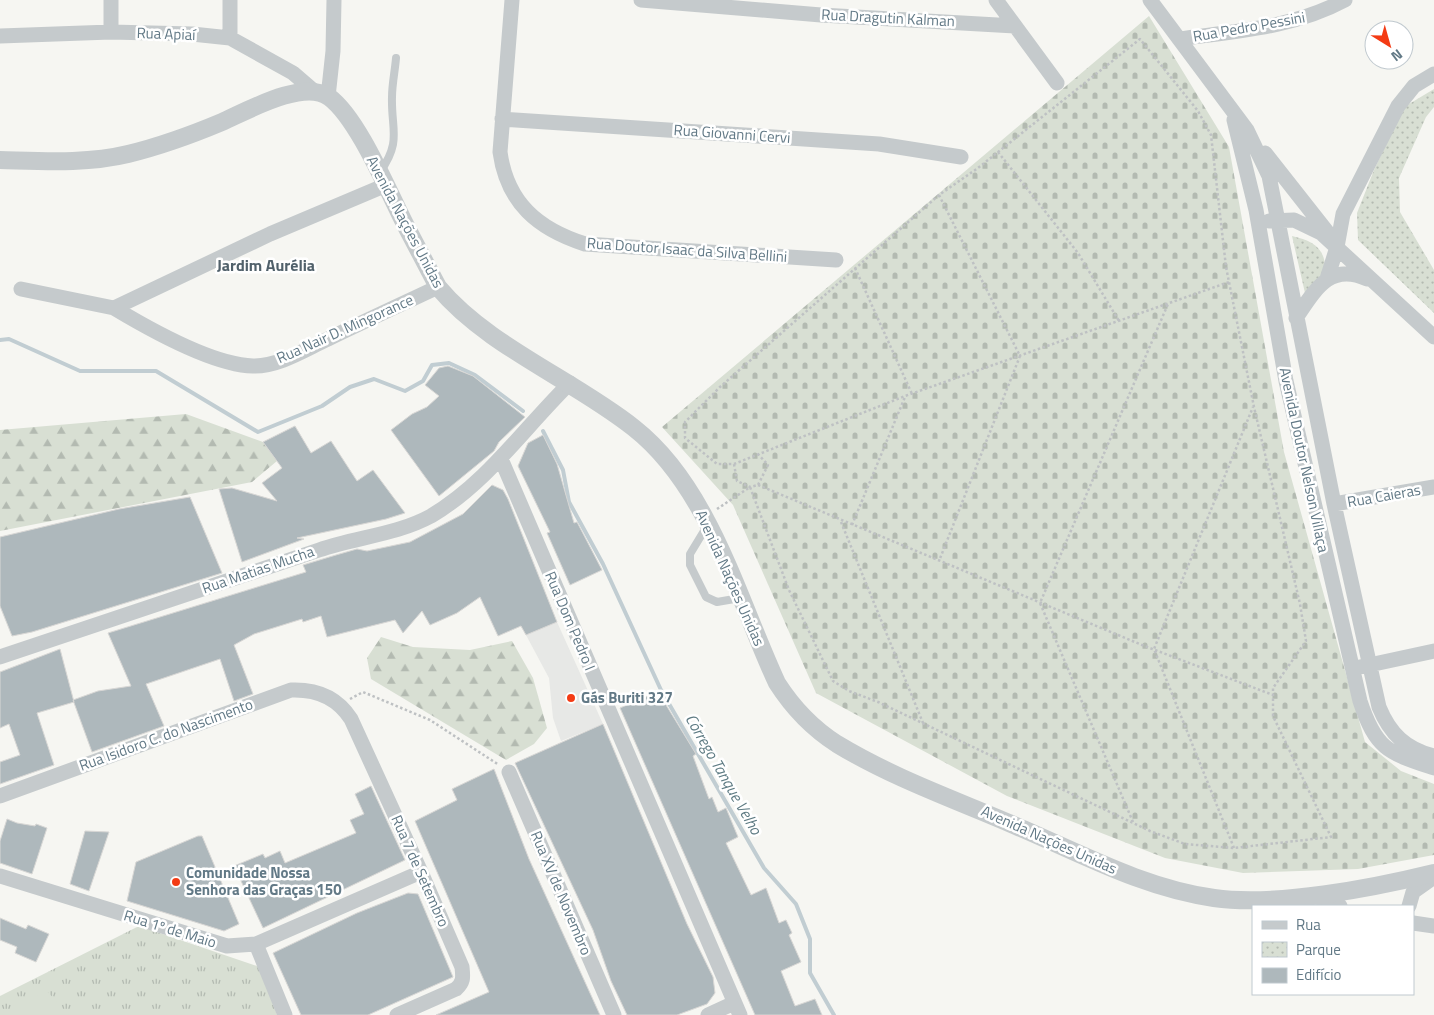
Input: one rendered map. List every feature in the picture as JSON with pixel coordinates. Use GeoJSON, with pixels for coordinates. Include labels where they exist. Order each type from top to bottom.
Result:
{"type":"FeatureCollection","features":[{"type":"Feature","properties":{"kind":"street"},"geometry":{"type":"LineString","coordinates":[[111,0],[111,32]]}},
{"type":"Feature","properties":{"kind":"street"},"geometry":{"type":"LineString","coordinates":[[230,0],[230,38]]}},
{"type":"Feature","properties":{"kind":"street"},"geometry":{"type":"LineString","coordinates":[[0,160],[51,162],[127,154],[188,136],[268,101],[293,94],[322,94],[333,50],[334,0]]}},
{"type":"Feature","properties":{"kind":"street","name":"Rua Doutor Isaac da Silva Bellini"},"geometry":{"type":"LineString","coordinates":[[512,0],[500,152],[502,172],[509,189],[525,209],[544,227],[561,236],[586,244],[836,260]]}},
{"type":"Feature","properties":{"kind":"street","name":"Rua Dragutin Kalman"},"geometry":{"type":"LineString","coordinates":[[641,0],[1015,26]]}},
{"type":"Feature","properties":{"kind":"street"},"geometry":{"type":"LineString","coordinates":[[996,0],[1057,83]]}},
{"type":"Feature","properties":{"kind":"street","name":"Avenida Doutor Nelson Villaça"},"geometry":{"type":"LineString","coordinates":[[1150,0],[1233,114],[1247,130],[1269,176],[1334,504],[1368,665],[1379,707],[1391,730],[1412,749],[1434,756]]}},
{"type":"Feature","properties":{"kind":"street","name":"Rua Pedro Pessini"},"geometry":{"type":"LineString","coordinates":[[1179,39],[1282,24],[1307,18],[1345,0]]}},
{"type":"Feature","properties":{"kind":"street","name":"Rua Apiaí"},"geometry":{"type":"LineString","coordinates":[[0,36],[111,32],[192,34],[230,38],[293,73],[322,94]]}},
{"type":"Feature","properties":{"kind":"street"},"geometry":{"type":"LineString","coordinates":[[1296,318],[1327,279],[1337,247],[1343,214],[1406,94],[1425,78],[1434,74]]}},
{"type":"Feature","properties":{"kind":"street","name":"Avenida Nações Unidas"},"geometry":{"type":"LineString","coordinates":[[322,94],[350,122],[383,179],[438,287],[450,302],[480,325],[570,383],[635,428],[671,466],[707,521],[777,683],[790,703],[806,721],[836,744],[891,772],[1117,871],[1173,890],[1214,898],[1244,901],[1311,895],[1434,875]]}},
{"type":"Feature","properties":{"kind":"street","name":"Avenida Doutor Nelson Villaça"},"geometry":{"type":"LineString","coordinates":[[1233,114],[1259,225],[1286,381],[1352,670],[1366,718],[1382,745],[1394,754],[1434,768]]}},
{"type":"Feature","properties":{"kind":"street","name":"Rua Giovanni Cervi"},"geometry":{"type":"LineString","coordinates":[[502,118],[879,144],[961,157]]}},
{"type":"Feature","properties":{"kind":"street"},"geometry":{"type":"LineString","coordinates":[[1247,130],[1337,247]]}},
{"type":"Feature","properties":{"kind":"street"},"geometry":{"type":"LineString","coordinates":[[1254,201],[1269,176],[1305,203]]}},
{"type":"Feature","properties":{"kind":"street"},"geometry":{"type":"LineString","coordinates":[[114,308],[383,179]]}},
{"type":"Feature","properties":{"kind":"street"},"geometry":{"type":"LineString","coordinates":[[1321,224],[1343,214]]}},
{"type":"Feature","properties":{"kind":"street"},"geometry":{"type":"LineString","coordinates":[[1259,225],[1278,220],[1294,220],[1311,227],[1337,247],[1434,337]]}},
{"type":"Feature","properties":{"kind":"street"},"geometry":{"type":"LineString","coordinates":[[1327,279],[1347,272],[1371,280]]}},
{"type":"Feature","properties":{"kind":"street","name":"Rua Nair D. Mingorance"},"geometry":{"type":"LineString","coordinates":[[21,289],[114,308],[162,334],[208,354],[234,364],[255,366],[272,363],[438,287]]}},
{"type":"Feature","properties":{"kind":"street"},"geometry":{"type":"LineString","coordinates":[[501,459],[524,430],[570,383]]}},
{"type":"Feature","properties":{"kind":"street","name":"Rua Matias Mucha"},"geometry":{"type":"LineString","coordinates":[[0,657],[338,543],[404,528],[431,516],[459,496],[501,459]]}},
{"type":"Feature","properties":{"kind":"street","name":"Rua Dom Pedro I"},"geometry":{"type":"LineString","coordinates":[[501,459],[737,1009]]}},
{"type":"Feature","properties":{"kind":"street","name":"Rua Caieras"},"geometry":{"type":"LineString","coordinates":[[1334,504],[1434,488]]}},
{"type":"Feature","properties":{"kind":"street"},"geometry":{"type":"LineString","coordinates":[[1352,670],[1434,651]]}},
{"type":"Feature","properties":{"kind":"street","name":"Rua Isidoro C. do Nascimento"},"geometry":{"type":"LineString","coordinates":[[0,796],[291,690],[316,692],[336,702]]}},
{"type":"Feature","properties":{"kind":"street","name":"Rua 7 de Setembro"},"geometry":{"type":"LineString","coordinates":[[336,702],[351,719],[462,967],[464,978],[461,985],[456,989],[397,1015]]}},
{"type":"Feature","properties":{"kind":"street","name":"Rua XV de Novembro"},"geometry":{"type":"LineString","coordinates":[[508,772],[614,1015]]}},
{"type":"Feature","properties":{"kind":"street","name":"Rua 1º de Maio"},"geometry":{"type":"LineString","coordinates":[[0,876],[221,946],[256,944],[421,872]]}},
{"type":"Feature","properties":{"kind":"street"},"geometry":{"type":"LineString","coordinates":[[1408,905],[1413,892],[1434,875]]}},
{"type":"Feature","properties":{"kind":"street"},"geometry":{"type":"LineString","coordinates":[[1311,895],[1337,905]]}},
{"type":"Feature","properties":{"kind":"street"},"geometry":{"type":"LineString","coordinates":[[1414,923],[1434,926]]}},
{"type":"Feature","properties":{"kind":"street"},"geometry":{"type":"LineString","coordinates":[[256,944],[285,1015]]}},
{"type":"Feature","properties":{"kind":"street"},"geometry":{"type":"LineString","coordinates":[[708,1015],[737,1009]]}},
{"type":"Feature","properties":{"kind":"lane"},"geometry":{"type":"LineString","coordinates":[[383,179],[394,140],[392,97],[396,58]]}},
{"type":"Feature","properties":{"kind":"lane"},"geometry":{"type":"LineString","coordinates":[[707,521],[690,554],[690,565],[706,597],[717,602],[740,598]]}},
{"type":"Feature","properties":{"kind":"path"},"geometry":{"type":"LineString","coordinates":[[734,464],[737,481],[750,487],[789,590],[833,680],[849,691],[924,724],[1133,823],[1185,844],[1234,848],[1330,837],[1273,716],[1273,688],[1306,641],[1300,604],[1254,406],[1229,282],[1211,135],[1198,111],[1140,39],[998,152],[939,194],[720,388],[685,422],[685,438],[717,464],[734,464],[905,396],[1229,282]]}},
{"type":"Feature","properties":{"kind":"path"},"geometry":{"type":"LineString","coordinates":[[998,152],[1078,253],[1119,321]]}},
{"type":"Feature","properties":{"kind":"path"},"geometry":{"type":"LineString","coordinates":[[939,194],[1020,356],[939,562]]}},
{"type":"Feature","properties":{"kind":"path"},"geometry":{"type":"LineString","coordinates":[[855,268],[912,394]]}},
{"type":"Feature","properties":{"kind":"path"},"geometry":{"type":"LineString","coordinates":[[1133,823],[1040,603],[1168,304]]}},
{"type":"Feature","properties":{"kind":"path"},"geometry":{"type":"LineString","coordinates":[[852,526],[905,396]]}},
{"type":"Feature","properties":{"kind":"path"},"geometry":{"type":"LineString","coordinates":[[1234,848],[1154,649],[1254,406]]}},
{"type":"Feature","properties":{"kind":"path"},"geometry":{"type":"LineString","coordinates":[[758,454],[768,465],[758,485]]}},
{"type":"Feature","properties":{"kind":"path"},"geometry":{"type":"LineString","coordinates":[[707,521],[750,487],[758,485],[939,562],[1273,695]]}},
{"type":"Feature","properties":{"kind":"path"},"geometry":{"type":"LineString","coordinates":[[841,521],[924,724]]}},
{"type":"Feature","properties":{"kind":"path"},"geometry":{"type":"LineString","coordinates":[[336,702],[363,692],[389,702],[430,720],[508,772]]}},
{"type":"Feature","properties":{"kind":"shaded area","name":"Gás Buriti 327"},"geometry":{"type":"Polygon","coordinates":[[[557,622],[603,724],[561,741],[553,718],[549,678],[526,635],[557,622]]]}},
{"type":"Feature","properties":{"kind":"green space"},"geometry":{"type":"Polygon","coordinates":[[[1149,16],[1229,147],[1284,452],[1365,742],[1401,771],[1434,784],[1434,855],[1358,869],[1243,873],[1165,858],[1007,796],[816,693],[733,505],[662,427],[1149,16]]]}},
{"type":"Feature","properties":{"kind":"green space"},"geometry":{"type":"Polygon","coordinates":[[[1434,89],[1434,107],[1426,117],[1399,178],[1400,212],[1434,270],[1434,313],[1358,240],[1357,213],[1374,170],[1404,107],[1434,89]]]}},
{"type":"Feature","properties":{"kind":"green space"},"geometry":{"type":"Polygon","coordinates":[[[1292,236],[1313,244],[1324,258],[1325,274],[1305,293],[1292,236]]]}},
{"type":"Feature","properties":{"kind":"green space"},"geometry":{"type":"Polygon","coordinates":[[[186,414],[263,442],[277,461],[252,482],[0,531],[0,430],[186,414]]]}},
{"type":"Feature","properties":{"kind":"green space"},"geometry":{"type":"Polygon","coordinates":[[[381,637],[413,647],[470,650],[512,641],[533,678],[547,728],[534,744],[506,760],[371,679],[367,658],[381,637]]]}},
{"type":"Feature","properties":{"kind":"green space"},"geometry":{"type":"Polygon","coordinates":[[[139,926],[260,967],[277,1015],[0,1015],[0,996],[139,926]]]}},
{"type":"Feature","properties":{"kind":"green space"},"geometry":{"type":"Polygon","coordinates":[[[45,989],[69,1015],[27,1015],[22,1009],[45,989]]]}},
{"type":"Feature","properties":{"kind":"building"},"geometry":{"type":"Polygon","coordinates":[[[448,366],[473,376],[525,417],[499,442],[494,451],[439,496],[391,430],[412,414],[427,407],[439,396],[425,385],[439,368],[448,366]]]}},
{"type":"Feature","properties":{"kind":"building"},"geometry":{"type":"Polygon","coordinates":[[[295,426],[311,453],[331,441],[357,481],[373,470],[405,513],[386,519],[297,538],[304,539],[242,562],[219,489],[232,488],[277,501],[262,483],[282,468],[263,442],[295,426]]]}},
{"type":"Feature","properties":{"kind":"building"},"geometry":{"type":"Polygon","coordinates":[[[543,435],[557,464],[574,523],[577,522],[602,570],[570,585],[547,533],[550,532],[518,466],[528,443],[543,435]]]}},
{"type":"Feature","properties":{"kind":"building"},"geometry":{"type":"Polygon","coordinates":[[[492,485],[503,490],[508,499],[557,622],[526,635],[521,626],[498,636],[480,597],[457,613],[430,625],[422,611],[403,633],[395,620],[327,637],[321,616],[303,622],[302,619],[254,634],[234,645],[253,694],[234,701],[220,659],[146,684],[164,726],[92,752],[73,700],[98,691],[131,686],[108,633],[306,572],[303,565],[336,555],[357,549],[367,551],[410,542],[463,514],[492,485]]]}},
{"type":"Feature","properties":{"kind":"building"},"geometry":{"type":"Polygon","coordinates":[[[190,497],[222,573],[32,632],[12,636],[0,606],[0,537],[119,509],[190,497]]]}},
{"type":"Feature","properties":{"kind":"building"},"geometry":{"type":"Polygon","coordinates":[[[60,649],[74,702],[37,713],[54,765],[0,784],[0,762],[20,755],[9,724],[0,728],[0,672],[60,649]]]}},
{"type":"Feature","properties":{"kind":"building"},"geometry":{"type":"Polygon","coordinates":[[[653,694],[657,703],[663,700],[696,754],[693,756],[709,799],[712,797],[718,812],[726,808],[738,837],[726,843],[751,895],[766,888],[779,923],[786,920],[792,933],[789,935],[801,962],[781,971],[795,1006],[815,999],[822,1015],[755,1015],[620,708],[653,694]]]}},
{"type":"Feature","properties":{"kind":"building"},"geometry":{"type":"Polygon","coordinates":[[[603,724],[687,924],[713,977],[715,993],[707,1004],[677,1015],[627,1015],[611,981],[593,930],[515,763],[603,724]]]}},
{"type":"Feature","properties":{"kind":"building"},"geometry":{"type":"Polygon","coordinates":[[[494,769],[529,859],[600,1015],[436,1015],[489,992],[415,821],[457,800],[452,789],[494,769]]]}},
{"type":"Feature","properties":{"kind":"building"},"geometry":{"type":"Polygon","coordinates":[[[371,786],[405,860],[263,928],[234,866],[263,854],[265,858],[280,851],[285,863],[356,833],[350,820],[364,814],[355,794],[371,786]]]}},
{"type":"Feature","properties":{"kind":"building"},"geometry":{"type":"Polygon","coordinates":[[[7,819],[17,823],[35,826],[36,824],[47,828],[32,874],[0,863],[0,841],[7,819]]]}},
{"type":"Feature","properties":{"kind":"building"},"geometry":{"type":"Polygon","coordinates":[[[85,831],[109,832],[89,891],[70,884],[85,831]]]}},
{"type":"Feature","properties":{"kind":"building","name":"Comunidade Nossa Senhora das Graças 150"},"geometry":{"type":"Polygon","coordinates":[[[202,836],[239,924],[224,931],[127,901],[136,862],[202,836]]]}},
{"type":"Feature","properties":{"kind":"building"},"geometry":{"type":"Polygon","coordinates":[[[408,893],[418,894],[453,977],[368,1015],[301,1015],[273,953],[357,913],[408,893]]]}},
{"type":"Feature","properties":{"kind":"building"},"geometry":{"type":"Polygon","coordinates":[[[0,918],[26,929],[28,925],[49,934],[36,962],[15,953],[17,947],[0,940],[0,918]]]}},
{"type":"Feature","properties":{"kind":"waterway","name":"Córrego Tanque Velho"},"geometry":{"type":"LineString","coordinates":[[0,340],[9,339],[80,371],[156,371],[258,432],[322,406],[350,387],[374,379],[405,391],[423,381],[432,365],[449,363],[475,375],[523,411]]}},
{"type":"Feature","properties":{"kind":"waterway","name":"Córrego Tanque Velho"},"geometry":{"type":"LineString","coordinates":[[543,431],[563,470],[569,502],[603,564],[661,690],[764,868],[796,904],[810,939],[810,973],[834,1015]]}},
{"type":"Feature","properties":{"kind":"place","name":"Gás Buriti 327"},"geometry":{"type":"Point","coordinates":[571,698]}},
{"type":"Feature","properties":{"kind":"place","name":"Comunidade Nossa Senhora das Graças 150"},"geometry":{"type":"Point","coordinates":[176,882]}},
{"type":"Feature","properties":{"kind":"district","name":"Jardim Aurélia"},"geometry":{"type":"Point","coordinates":[266,265]}}]}
